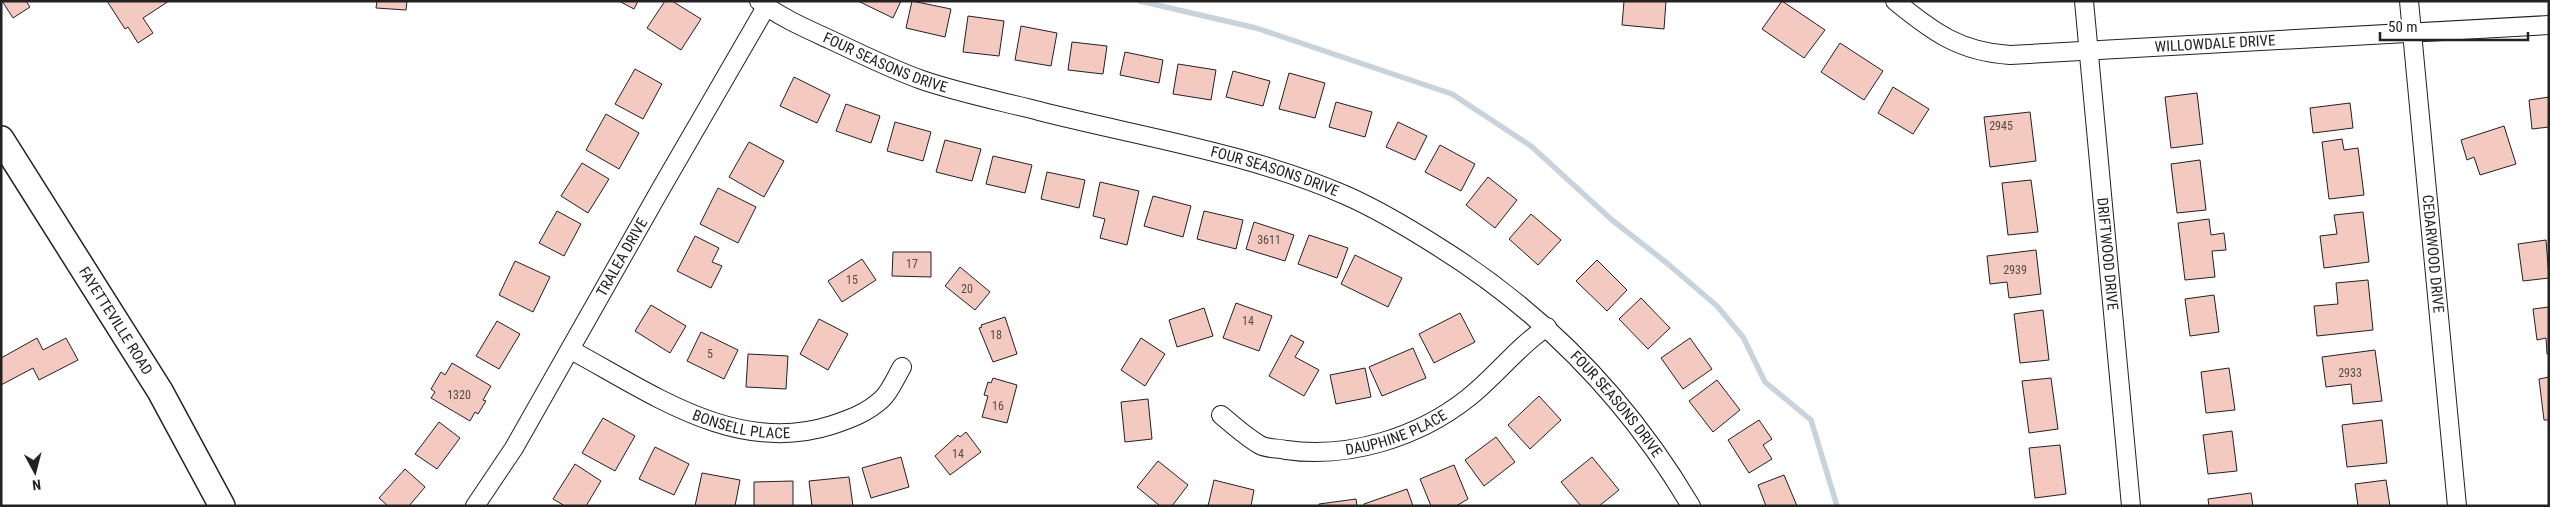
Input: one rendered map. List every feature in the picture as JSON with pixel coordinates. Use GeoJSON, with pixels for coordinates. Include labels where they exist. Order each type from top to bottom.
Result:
{"type":"FeatureCollection","features":[{"type":"Feature","properties":{"kind":"main road","name":"FAYETTEVILLE ROAD"},"geometry":{"type":"LineString","coordinates":[[1,139],[160,391],[222,506]]}},
{"type":"Feature","properties":{"kind":"street","name":"WILLOWDALE DRIVE"},"geometry":{"type":"LineString","coordinates":[[1895,1],[1931,30],[1951,42],[1991,54],[2089,51],[2549,25]]}},
{"type":"Feature","properties":{"kind":"street","name":"DRIFTWOOD DRIVE"},"geometry":{"type":"LineString","coordinates":[[2084,1],[2131,506]]}},
{"type":"Feature","properties":{"kind":"street","name":"CEDARWOOD DRIVE"},"geometry":{"type":"LineString","coordinates":[[2409,1],[2457,506]]}},
{"type":"Feature","properties":{"kind":"street","name":"FOUR SEASONS DRIVE"},"geometry":{"type":"LineString","coordinates":[[763,4],[804,28],[922,80],[1069,118],[1236,157],[1346,195],[1400,223],[1469,266],[1509,295],[1547,327],[1589,368],[1644,436],[1669,470],[1691,506]]}},
{"type":"Feature","properties":{"kind":"street","name":"TRALEA DRIVE"},"geometry":{"type":"LineString","coordinates":[[475,506],[514,448],[763,4]]}},
{"type":"Feature","properties":{"kind":"street","name":"DAUPHINE PLACE"},"geometry":{"type":"LineString","coordinates":[[1220,415],[1261,446],[1305,452],[1321,452],[1375,444],[1407,432],[1468,398],[1532,337],[1547,327]]}},
{"type":"Feature","properties":{"kind":"street","name":"BONSELL PLACE"},"geometry":{"type":"LineString","coordinates":[[570,350],[678,409],[714,423],[737,429],[769,433],[820,429],[851,419],[865,412],[884,398],[902,367]]}},
{"type":"Feature","properties":{"kind":"building"},"geometry":{"type":"Polygon","coordinates":[[[2,1],[26,1],[30,7],[13,18],[2,1]]]}},
{"type":"Feature","properties":{"kind":"building"},"geometry":{"type":"Polygon","coordinates":[[[107,1],[169,1],[143,18],[153,33],[138,43],[128,27],[125,29],[107,1]]]}},
{"type":"Feature","properties":{"kind":"building"},"geometry":{"type":"Polygon","coordinates":[[[377,1],[407,1],[406,10],[376,8],[377,1]]]}},
{"type":"Feature","properties":{"kind":"building"},"geometry":{"type":"Polygon","coordinates":[[[619,1],[638,1],[634,9],[619,1]]]}},
{"type":"Feature","properties":{"kind":"building"},"geometry":{"type":"Polygon","coordinates":[[[665,1],[672,1],[701,19],[681,50],[647,28],[665,1]]]}},
{"type":"Feature","properties":{"kind":"building"},"geometry":{"type":"Polygon","coordinates":[[[858,1],[901,1],[893,18],[858,1]]]}},
{"type":"Feature","properties":{"kind":"building"},"geometry":{"type":"Polygon","coordinates":[[[912,1],[951,9],[945,37],[906,28],[912,1]]]}},
{"type":"Feature","properties":{"kind":"building"},"geometry":{"type":"Polygon","coordinates":[[[1624,1],[1666,1],[1664,29],[1622,25],[1624,1]]]}},
{"type":"Feature","properties":{"kind":"building"},"geometry":{"type":"Polygon","coordinates":[[[1782,1],[1825,30],[1804,58],[1762,29],[1782,1]]]}},
{"type":"Feature","properties":{"kind":"building"},"geometry":{"type":"Polygon","coordinates":[[[968,16],[1004,21],[999,56],[963,52],[968,16]]]}},
{"type":"Feature","properties":{"kind":"building"},"geometry":{"type":"Polygon","coordinates":[[[1021,26],[1057,33],[1051,66],[1015,60],[1021,26]]]}},
{"type":"Feature","properties":{"kind":"building"},"geometry":{"type":"Polygon","coordinates":[[[1072,42],[1107,46],[1103,74],[1068,70],[1072,42]]]}},
{"type":"Feature","properties":{"kind":"building"},"geometry":{"type":"Polygon","coordinates":[[[1840,43],[1883,71],[1864,100],[1821,72],[1840,43]]]}},
{"type":"Feature","properties":{"kind":"building"},"geometry":{"type":"Polygon","coordinates":[[[1125,52],[1163,60],[1159,83],[1120,75],[1125,52]]]}},
{"type":"Feature","properties":{"kind":"building"},"geometry":{"type":"Polygon","coordinates":[[[1178,64],[1216,70],[1211,100],[1173,94],[1178,64]]]}},
{"type":"Feature","properties":{"kind":"building"},"geometry":{"type":"Polygon","coordinates":[[[635,69],[662,84],[643,119],[615,104],[635,69]]]}},
{"type":"Feature","properties":{"kind":"building"},"geometry":{"type":"Polygon","coordinates":[[[1233,71],[1270,81],[1263,106],[1226,97],[1233,71]]]}},
{"type":"Feature","properties":{"kind":"building"},"geometry":{"type":"Polygon","coordinates":[[[1289,73],[1325,83],[1315,118],[1279,109],[1289,73]]]}},
{"type":"Feature","properties":{"kind":"building"},"geometry":{"type":"Polygon","coordinates":[[[794,77],[830,95],[817,123],[780,106],[794,77]]]}},
{"type":"Feature","properties":{"kind":"building"},"geometry":{"type":"Polygon","coordinates":[[[1893,87],[1929,109],[1913,134],[1878,113],[1893,87]]]}},
{"type":"Feature","properties":{"kind":"building"},"geometry":{"type":"Polygon","coordinates":[[[2197,93],[2203,144],[2171,148],[2165,97],[2197,93]]]}},
{"type":"Feature","properties":{"kind":"building"},"geometry":{"type":"Polygon","coordinates":[[[2549,97],[2549,127],[2532,129],[2529,100],[2549,97]]]}},
{"type":"Feature","properties":{"kind":"building"},"geometry":{"type":"Polygon","coordinates":[[[1336,102],[1372,112],[1365,137],[1329,127],[1336,102]]]}},
{"type":"Feature","properties":{"kind":"building"},"geometry":{"type":"Polygon","coordinates":[[[2350,103],[2353,128],[2313,133],[2310,108],[2350,103]]]}},
{"type":"Feature","properties":{"kind":"building"},"geometry":{"type":"Polygon","coordinates":[[[846,104],[880,116],[871,143],[836,131],[846,104]]]}},
{"type":"Feature","properties":{"kind":"building"},"geometry":{"type":"Polygon","coordinates":[[[2030,112],[2036,161],[1990,167],[1984,117],[2030,112]]]}},
{"type":"Feature","properties":{"kind":"building"},"geometry":{"type":"Polygon","coordinates":[[[606,114],[639,133],[619,169],[586,150],[606,114]]]}},
{"type":"Feature","properties":{"kind":"building"},"geometry":{"type":"Polygon","coordinates":[[[895,122],[931,132],[923,161],[887,151],[895,122]]]}},
{"type":"Feature","properties":{"kind":"building"},"geometry":{"type":"Polygon","coordinates":[[[1398,122],[1427,136],[1415,160],[1386,147],[1398,122]]]}},
{"type":"Feature","properties":{"kind":"building"},"geometry":{"type":"Polygon","coordinates":[[[2504,126],[2516,164],[2480,175],[2474,157],[2467,160],[2461,140],[2504,126]]]}},
{"type":"Feature","properties":{"kind":"building"},"geometry":{"type":"Polygon","coordinates":[[[2342,139],[2344,150],[2358,148],[2364,195],[2329,199],[2322,142],[2342,139]]]}},
{"type":"Feature","properties":{"kind":"building"},"geometry":{"type":"Polygon","coordinates":[[[945,140],[981,149],[972,181],[936,172],[945,140]]]}},
{"type":"Feature","properties":{"kind":"building"},"geometry":{"type":"Polygon","coordinates":[[[749,142],[784,161],[764,197],[729,177],[749,142]]]}},
{"type":"Feature","properties":{"kind":"building"},"geometry":{"type":"Polygon","coordinates":[[[1440,145],[1475,164],[1461,191],[1425,172],[1440,145]]]}},
{"type":"Feature","properties":{"kind":"building"},"geometry":{"type":"Polygon","coordinates":[[[993,156],[1032,165],[1025,193],[986,184],[993,156]]]}},
{"type":"Feature","properties":{"kind":"building"},"geometry":{"type":"Polygon","coordinates":[[[2200,160],[2206,210],[2177,213],[2171,164],[2200,160]]]}},
{"type":"Feature","properties":{"kind":"building"},"geometry":{"type":"Polygon","coordinates":[[[582,163],[609,179],[588,213],[561,196],[582,163]]]}},
{"type":"Feature","properties":{"kind":"building"},"geometry":{"type":"Polygon","coordinates":[[[1047,172],[1085,180],[1079,208],[1041,199],[1047,172]]]}},
{"type":"Feature","properties":{"kind":"building"},"geometry":{"type":"Polygon","coordinates":[[[1488,177],[1517,200],[1495,228],[1466,205],[1488,177]]]}},
{"type":"Feature","properties":{"kind":"building"},"geometry":{"type":"Polygon","coordinates":[[[2031,180],[2038,232],[2008,235],[2002,183],[2031,180]]]}},
{"type":"Feature","properties":{"kind":"building"},"geometry":{"type":"Polygon","coordinates":[[[1100,182],[1139,191],[1127,245],[1100,238],[1105,219],[1093,216],[1100,182]]]}},
{"type":"Feature","properties":{"kind":"building"},"geometry":{"type":"Polygon","coordinates":[[[718,188],[756,207],[738,243],[700,224],[718,188]]]}},
{"type":"Feature","properties":{"kind":"building"},"geometry":{"type":"Polygon","coordinates":[[[1153,196],[1191,206],[1183,237],[1144,226],[1153,196]]]}},
{"type":"Feature","properties":{"kind":"building"},"geometry":{"type":"Polygon","coordinates":[[[557,211],[581,224],[564,256],[539,243],[557,211]]]}},
{"type":"Feature","properties":{"kind":"building"},"geometry":{"type":"Polygon","coordinates":[[[1204,211],[1243,220],[1236,249],[1197,239],[1204,211]]]}},
{"type":"Feature","properties":{"kind":"building"},"geometry":{"type":"Polygon","coordinates":[[[2363,212],[2369,262],[2324,268],[2320,236],[2337,234],[2334,215],[2363,212]]]}},
{"type":"Feature","properties":{"kind":"building"},"geometry":{"type":"Polygon","coordinates":[[[1531,214],[1561,240],[1538,265],[1509,239],[1531,214]]]}},
{"type":"Feature","properties":{"kind":"building"},"geometry":{"type":"Polygon","coordinates":[[[2209,219],[2211,235],[2224,233],[2226,250],[2212,251],[2215,277],[2185,280],[2178,223],[2209,219]]]}},
{"type":"Feature","properties":{"kind":"building"},"geometry":{"type":"Polygon","coordinates":[[[1254,222],[1294,235],[1285,261],[1246,249],[1254,222]]]}},
{"type":"Feature","properties":{"kind":"building"},"geometry":{"type":"Polygon","coordinates":[[[1309,235],[1348,248],[1337,278],[1298,264],[1309,235]]]}},
{"type":"Feature","properties":{"kind":"building"},"geometry":{"type":"Polygon","coordinates":[[[695,236],[719,248],[712,262],[722,266],[711,288],[677,271],[695,236]]]}},
{"type":"Feature","properties":{"kind":"building"},"geometry":{"type":"Polygon","coordinates":[[[2546,240],[2549,278],[2523,281],[2518,244],[2546,240]]]}},
{"type":"Feature","properties":{"kind":"building"},"geometry":{"type":"Polygon","coordinates":[[[2036,250],[2041,294],[2009,298],[2007,282],[1990,284],[1987,256],[2036,250]]]}},
{"type":"Feature","properties":{"kind":"building"},"geometry":{"type":"Polygon","coordinates":[[[893,252],[931,252],[931,277],[892,276],[893,252]]]}},
{"type":"Feature","properties":{"kind":"building"},"geometry":{"type":"Polygon","coordinates":[[[1355,255],[1402,278],[1388,307],[1341,284],[1355,255]]]}},
{"type":"Feature","properties":{"kind":"building"},"geometry":{"type":"Polygon","coordinates":[[[862,259],[876,280],[842,302],[828,281],[862,259]]]}},
{"type":"Feature","properties":{"kind":"building"},"geometry":{"type":"Polygon","coordinates":[[[1597,260],[1627,290],[1607,311],[1576,281],[1597,260]]]}},
{"type":"Feature","properties":{"kind":"building"},"geometry":{"type":"Polygon","coordinates":[[[515,261],[550,277],[533,312],[499,295],[515,261]]]}},
{"type":"Feature","properties":{"kind":"building"},"geometry":{"type":"Polygon","coordinates":[[[960,267],[990,292],[975,310],[945,286],[960,267]]]}},
{"type":"Feature","properties":{"kind":"building"},"geometry":{"type":"Polygon","coordinates":[[[2368,280],[2373,330],[2317,336],[2314,306],[2338,304],[2336,283],[2368,280]]]}},
{"type":"Feature","properties":{"kind":"building"},"geometry":{"type":"Polygon","coordinates":[[[2214,295],[2219,332],[2190,336],[2185,299],[2214,295]]]}},
{"type":"Feature","properties":{"kind":"building"},"geometry":{"type":"Polygon","coordinates":[[[1641,298],[1670,328],[1648,349],[1619,319],[1641,298]]]}},
{"type":"Feature","properties":{"kind":"building"},"geometry":{"type":"Polygon","coordinates":[[[1236,303],[1272,316],[1259,351],[1223,338],[1236,303]]]}},
{"type":"Feature","properties":{"kind":"building"},"geometry":{"type":"Polygon","coordinates":[[[651,305],[686,326],[670,353],[635,331],[651,305]]]}},
{"type":"Feature","properties":{"kind":"building"},"geometry":{"type":"Polygon","coordinates":[[[2549,307],[2549,354],[2547,354],[2546,338],[2537,340],[2533,309],[2549,307]]]}},
{"type":"Feature","properties":{"kind":"building"},"geometry":{"type":"Polygon","coordinates":[[[1204,308],[1213,336],[1177,347],[1169,320],[1204,308]]]}},
{"type":"Feature","properties":{"kind":"building"},"geometry":{"type":"Polygon","coordinates":[[[2043,310],[2049,360],[2020,363],[2014,314],[2043,310]]]}},
{"type":"Feature","properties":{"kind":"building"},"geometry":{"type":"Polygon","coordinates":[[[1460,313],[1475,342],[1434,363],[1419,334],[1460,313]]]}},
{"type":"Feature","properties":{"kind":"building"},"geometry":{"type":"Polygon","coordinates":[[[1005,317],[1017,354],[993,362],[979,328],[982,327],[981,325],[1005,317]]]}},
{"type":"Feature","properties":{"kind":"building"},"geometry":{"type":"Polygon","coordinates":[[[819,319],[848,334],[828,370],[800,354],[819,319]]]}},
{"type":"Feature","properties":{"kind":"building"},"geometry":{"type":"Polygon","coordinates":[[[497,321],[520,334],[499,369],[476,356],[497,321]]]}},
{"type":"Feature","properties":{"kind":"building"},"geometry":{"type":"Polygon","coordinates":[[[701,332],[738,350],[724,379],[687,361],[701,332]]]}},
{"type":"Feature","properties":{"kind":"building"},"geometry":{"type":"Polygon","coordinates":[[[1291,335],[1304,342],[1295,357],[1319,370],[1304,396],[1269,376],[1291,335]]]}},
{"type":"Feature","properties":{"kind":"building"},"geometry":{"type":"Polygon","coordinates":[[[37,338],[43,350],[66,338],[78,360],[39,380],[33,368],[1,385],[1,358],[37,338]]]}},
{"type":"Feature","properties":{"kind":"building"},"geometry":{"type":"Polygon","coordinates":[[[1141,338],[1165,354],[1145,386],[1121,370],[1141,338]]]}},
{"type":"Feature","properties":{"kind":"building"},"geometry":{"type":"Polygon","coordinates":[[[1690,338],[1712,369],[1683,389],[1661,358],[1690,338]]]}},
{"type":"Feature","properties":{"kind":"building"},"geometry":{"type":"Polygon","coordinates":[[[1413,348],[1426,378],[1382,396],[1369,367],[1413,348]]]}},
{"type":"Feature","properties":{"kind":"building"},"geometry":{"type":"Polygon","coordinates":[[[2375,350],[2382,401],[2353,404],[2351,384],[2326,387],[2322,357],[2375,350]]]}},
{"type":"Feature","properties":{"kind":"building"},"geometry":{"type":"Polygon","coordinates":[[[748,354],[788,356],[786,389],[746,387],[748,354]]]}},
{"type":"Feature","properties":{"kind":"building"},"geometry":{"type":"Polygon","coordinates":[[[452,363],[491,386],[483,400],[486,401],[478,414],[475,412],[470,421],[431,398],[435,392],[431,389],[441,372],[445,375],[452,363]]]}},
{"type":"Feature","properties":{"kind":"building"},"geometry":{"type":"Polygon","coordinates":[[[1365,368],[1371,397],[1336,404],[1330,375],[1365,368]]]}},
{"type":"Feature","properties":{"kind":"building"},"geometry":{"type":"Polygon","coordinates":[[[2229,368],[2235,410],[2206,413],[2201,372],[2229,368]]]}},
{"type":"Feature","properties":{"kind":"building"},"geometry":{"type":"Polygon","coordinates":[[[2549,377],[2549,420],[2544,420],[2539,379],[2549,377]]]}},
{"type":"Feature","properties":{"kind":"building"},"geometry":{"type":"Polygon","coordinates":[[[993,378],[1017,385],[1007,423],[982,417],[988,396],[984,395],[988,382],[991,383],[993,378]]]}},
{"type":"Feature","properties":{"kind":"building"},"geometry":{"type":"Polygon","coordinates":[[[2051,378],[2058,429],[2029,433],[2022,381],[2051,378]]]}},
{"type":"Feature","properties":{"kind":"building"},"geometry":{"type":"Polygon","coordinates":[[[1717,380],[1740,410],[1713,432],[1689,401],[1717,380]]]}},
{"type":"Feature","properties":{"kind":"building"},"geometry":{"type":"Polygon","coordinates":[[[1539,396],[1561,420],[1530,449],[1508,425],[1539,396]]]}},
{"type":"Feature","properties":{"kind":"building"},"geometry":{"type":"Polygon","coordinates":[[[1148,399],[1152,439],[1125,442],[1121,402],[1148,399]]]}},
{"type":"Feature","properties":{"kind":"building"},"geometry":{"type":"Polygon","coordinates":[[[603,418],[635,436],[615,471],[582,453],[603,418]]]}},
{"type":"Feature","properties":{"kind":"building"},"geometry":{"type":"Polygon","coordinates":[[[1759,420],[1772,439],[1763,445],[1772,459],[1749,473],[1728,440],[1759,420]]]}},
{"type":"Feature","properties":{"kind":"building"},"geometry":{"type":"Polygon","coordinates":[[[2382,420],[2387,463],[2347,467],[2342,425],[2382,420]]]}},
{"type":"Feature","properties":{"kind":"building"},"geometry":{"type":"Polygon","coordinates":[[[439,422],[460,438],[437,469],[415,454],[439,422]]]}},
{"type":"Feature","properties":{"kind":"building"},"geometry":{"type":"Polygon","coordinates":[[[2232,431],[2237,471],[2208,474],[2203,435],[2232,431]]]}},
{"type":"Feature","properties":{"kind":"building"},"geometry":{"type":"Polygon","coordinates":[[[966,432],[981,452],[950,475],[935,456],[958,435],[960,437],[966,432]]]}},
{"type":"Feature","properties":{"kind":"building"},"geometry":{"type":"Polygon","coordinates":[[[1496,437],[1515,462],[1484,486],[1465,460],[1496,437]]]}},
{"type":"Feature","properties":{"kind":"building"},"geometry":{"type":"Polygon","coordinates":[[[2060,445],[2066,494],[2035,498],[2029,448],[2060,445]]]}},
{"type":"Feature","properties":{"kind":"building"},"geometry":{"type":"Polygon","coordinates":[[[655,447],[689,464],[674,495],[639,479],[655,447]]]}},
{"type":"Feature","properties":{"kind":"building"},"geometry":{"type":"Polygon","coordinates":[[[901,457],[909,487],[871,498],[862,468],[901,457]]]}},
{"type":"Feature","properties":{"kind":"building"},"geometry":{"type":"Polygon","coordinates":[[[1592,457],[1619,490],[1599,506],[1581,506],[1561,482],[1592,457]]]}},
{"type":"Feature","properties":{"kind":"building"},"geometry":{"type":"Polygon","coordinates":[[[1158,461],[1188,485],[1172,506],[1160,506],[1137,487],[1158,461]]]}},
{"type":"Feature","properties":{"kind":"building"},"geometry":{"type":"Polygon","coordinates":[[[575,464],[601,481],[586,506],[565,506],[553,499],[575,464]]]}},
{"type":"Feature","properties":{"kind":"building"},"geometry":{"type":"Polygon","coordinates":[[[1454,465],[1468,499],[1456,506],[1431,506],[1420,479],[1454,465]]]}},
{"type":"Feature","properties":{"kind":"building"},"geometry":{"type":"Polygon","coordinates":[[[405,469],[425,487],[409,506],[388,506],[379,498],[405,469]]]}},
{"type":"Feature","properties":{"kind":"building"},"geometry":{"type":"Polygon","coordinates":[[[702,473],[740,480],[735,506],[695,506],[702,473]]]}},
{"type":"Feature","properties":{"kind":"building"},"geometry":{"type":"Polygon","coordinates":[[[1784,475],[1797,506],[1766,506],[1758,485],[1784,475]]]}},
{"type":"Feature","properties":{"kind":"building"},"geometry":{"type":"Polygon","coordinates":[[[849,477],[853,506],[812,506],[809,481],[849,477]]]}},
{"type":"Feature","properties":{"kind":"building"},"geometry":{"type":"Polygon","coordinates":[[[1214,480],[1254,490],[1251,506],[1208,506],[1214,480]]]}},
{"type":"Feature","properties":{"kind":"building"},"geometry":{"type":"Polygon","coordinates":[[[2386,480],[2390,506],[2358,506],[2355,484],[2386,480]]]}},
{"type":"Feature","properties":{"kind":"building"},"geometry":{"type":"Polygon","coordinates":[[[793,481],[793,506],[754,506],[754,482],[793,481]]]}},
{"type":"Feature","properties":{"kind":"building"},"geometry":{"type":"Polygon","coordinates":[[[1407,489],[1413,506],[1365,506],[1364,504],[1407,489]]]}},
{"type":"Feature","properties":{"kind":"building"},"geometry":{"type":"Polygon","coordinates":[[[2251,493],[2253,506],[2209,506],[2208,499],[2251,493]]]}},
{"type":"Feature","properties":{"kind":"building"},"geometry":{"type":"Polygon","coordinates":[[[1356,499],[1357,506],[1319,506],[1319,504],[1356,499]]]}},
{"type":"Feature","properties":{"kind":"waterway"},"geometry":{"type":"LineString","coordinates":[[1140,1],[1256,28],[1452,94],[1531,146],[1612,220],[1717,306],[1743,337],[1765,382],[1811,420],[1837,506]]}}]}
